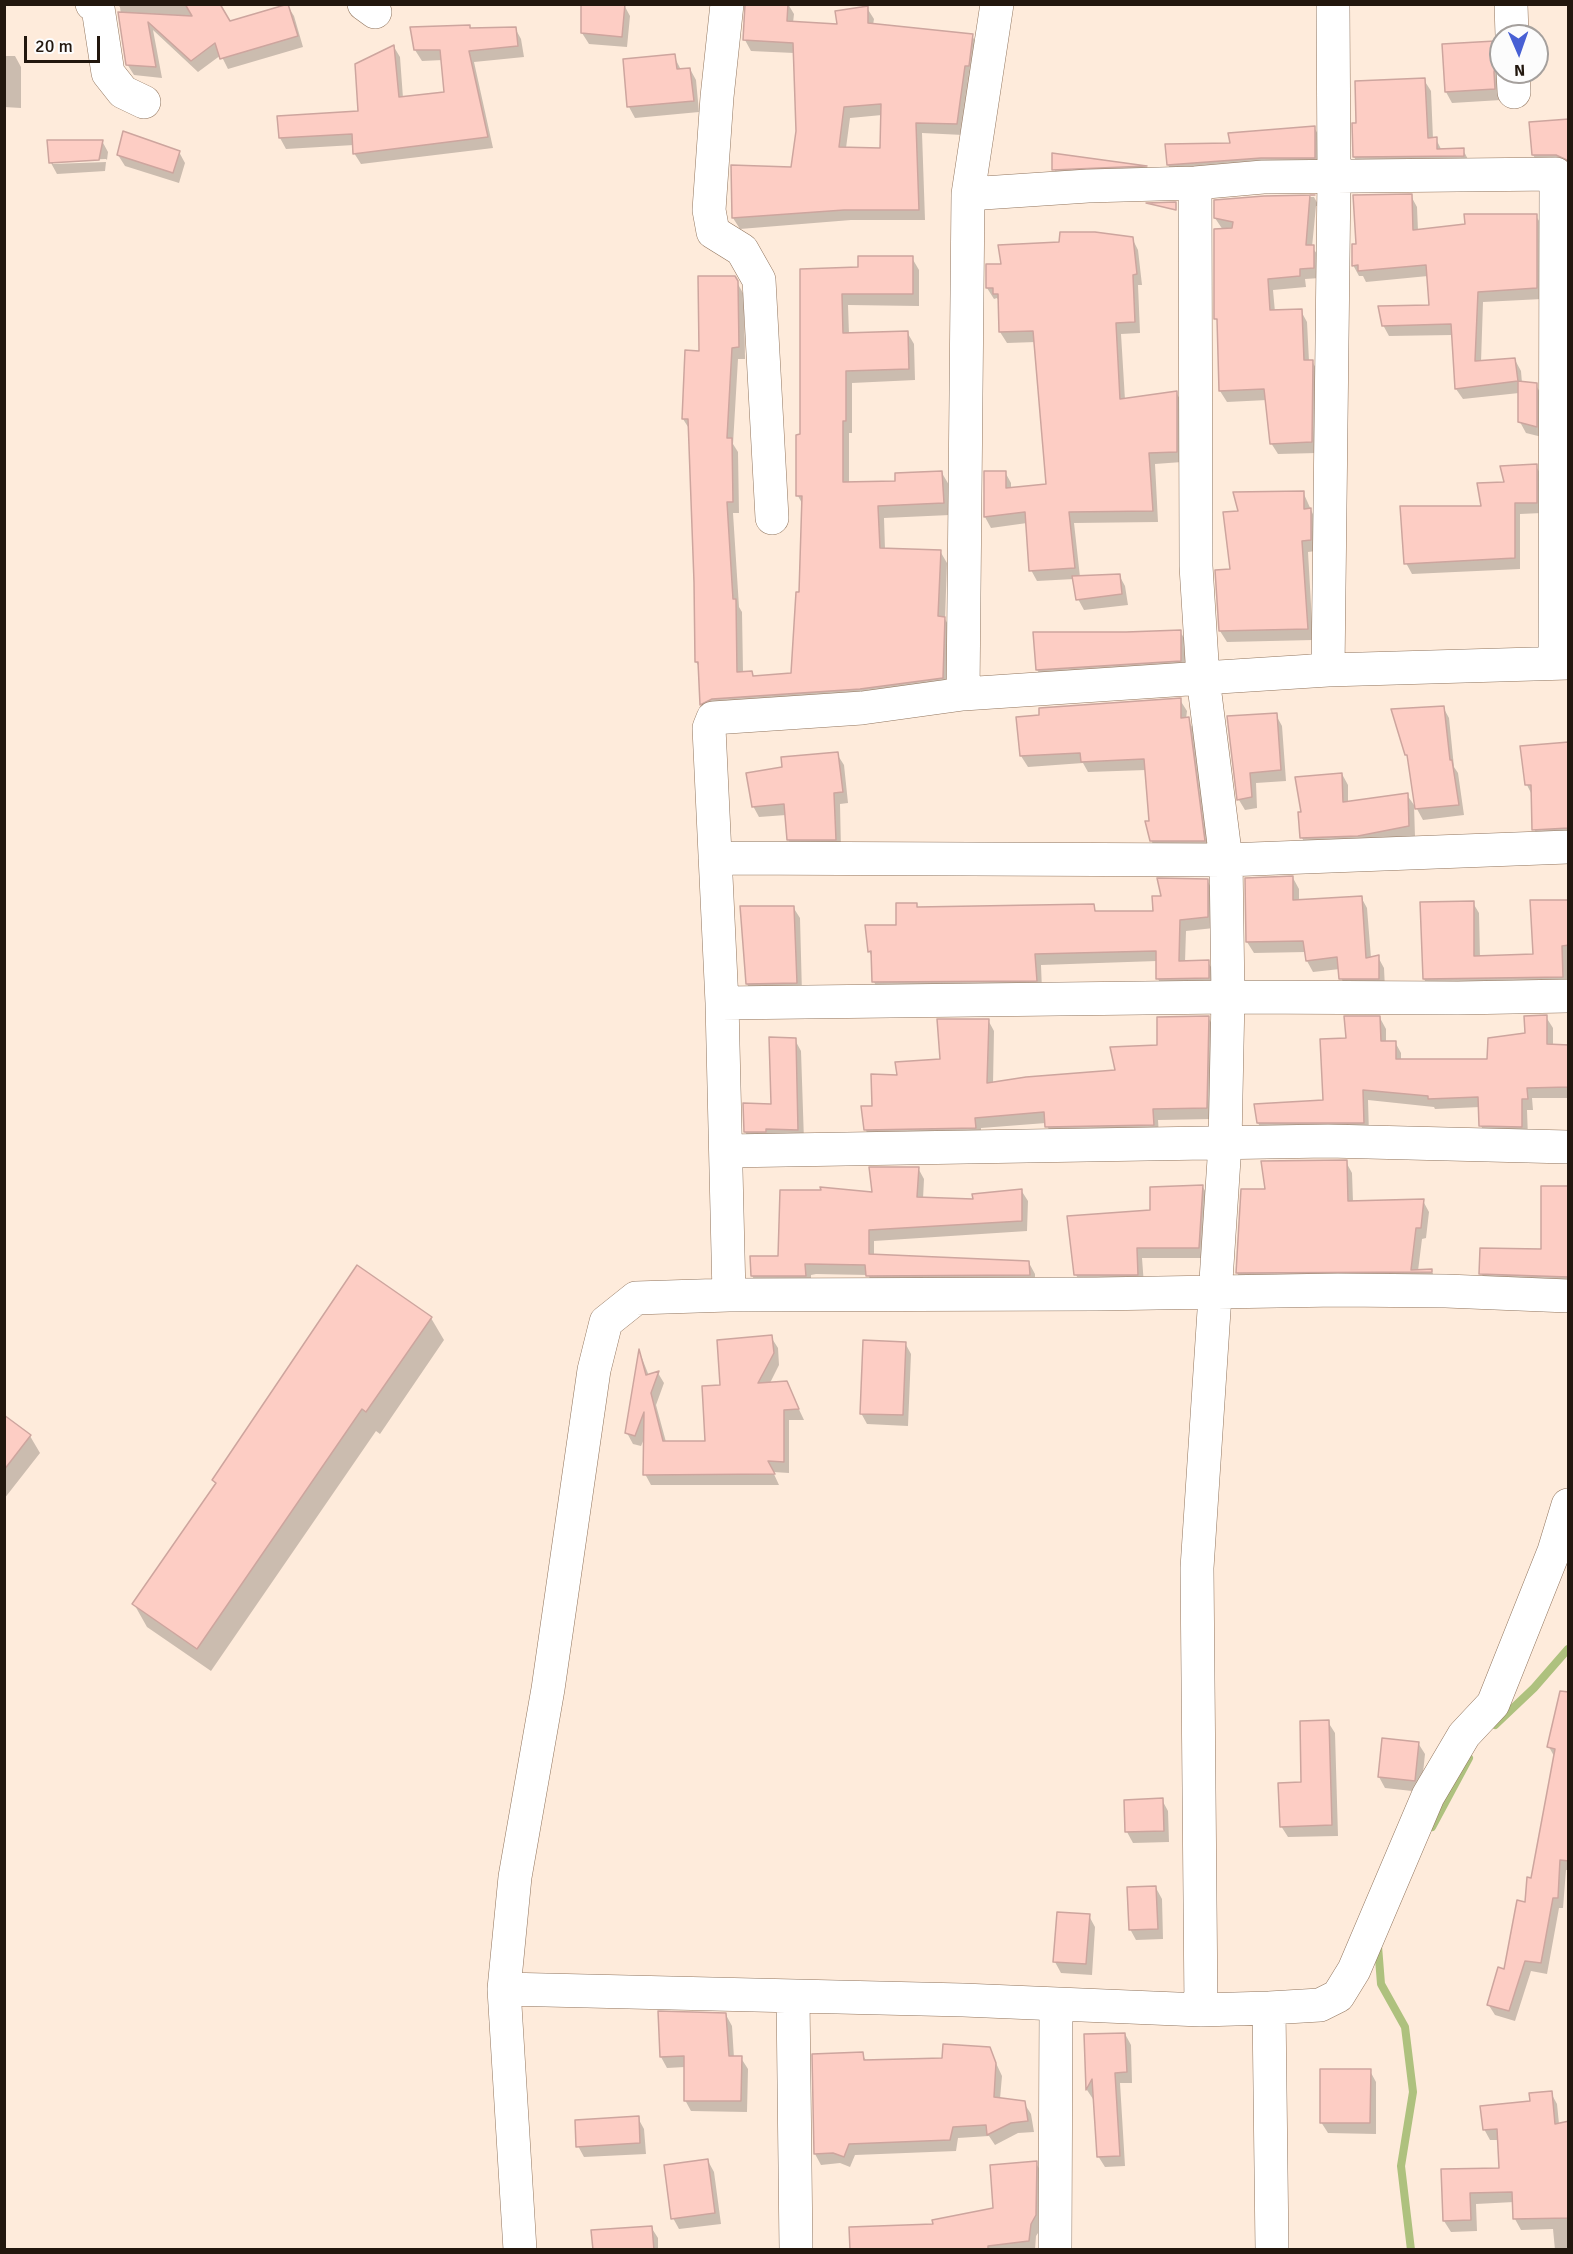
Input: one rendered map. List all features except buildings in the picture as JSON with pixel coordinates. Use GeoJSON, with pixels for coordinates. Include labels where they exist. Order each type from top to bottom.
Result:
{"type":"FeatureCollection","features":[{"type":"Feature","properties":{"kind":"street"},"geometry":{"type":"LineString","coordinates":[[92,4],[98,8],[108,73],[123,92],[144,102]]}},
{"type":"Feature","properties":{"kind":"street"},"geometry":{"type":"LineString","coordinates":[[727,4],[717,97],[709,210],[713,232],[742,250],[759,280],[772,518]]}},
{"type":"Feature","properties":{"kind":"street"},"geometry":{"type":"LineString","coordinates":[[963,694],[968,194],[997,4]]}},
{"type":"Feature","properties":{"kind":"street"},"geometry":{"type":"LineString","coordinates":[[1328,670],[1334,177],[1333,4]]}},
{"type":"Feature","properties":{"kind":"street"},"geometry":{"type":"LineString","coordinates":[[1511,4],[1512,24]]}},
{"type":"Feature","properties":{"kind":"street"},"geometry":{"type":"LineString","coordinates":[[729,1295],[722,1003],[709,728],[713,718],[862,708],[963,694],[1203,678],[1328,670],[1562,663],[1556,174],[1263,177],[1195,183],[1088,186],[968,194]]}},
{"type":"Feature","properties":{"kind":"street"},"geometry":{"type":"LineString","coordinates":[[1195,183],[1196,566],[1203,678],[1226,860],[1228,997],[1224,1144],[1197,1568],[1201,2010]]}},
{"type":"Feature","properties":{"kind":"street"},"geometry":{"type":"LineString","coordinates":[[715,858],[1226,860],[1569,847]]}},
{"type":"Feature","properties":{"kind":"street"},"geometry":{"type":"LineString","coordinates":[[722,1003],[1228,997],[1569,996]]}},
{"type":"Feature","properties":{"kind":"street"},"geometry":{"type":"LineString","coordinates":[[726,1151],[1328,1141],[1569,1147]]}},
{"type":"Feature","properties":{"kind":"street"},"geometry":{"type":"LineString","coordinates":[[520,2250],[504,1989],[515,1877],[548,1689],[594,1370],[606,1322],[636,1298],[729,1295],[1446,1291],[1569,1296]]}},
{"type":"Feature","properties":{"kind":"street"},"geometry":{"type":"LineString","coordinates":[[504,1989],[963,2000],[1201,2010],[1320,2005],[1338,1996],[1354,1970],[1428,1796],[1464,1736],[1493,1704],[1554,1551],[1569,1505]]}},
{"type":"Feature","properties":{"kind":"street"},"geometry":{"type":"LineString","coordinates":[[793,1997],[796,2250]]}},
{"type":"Feature","properties":{"kind":"street"},"geometry":{"type":"LineString","coordinates":[[1055,2250],[1056,2004]]}},
{"type":"Feature","properties":{"kind":"street"},"geometry":{"type":"LineString","coordinates":[[1269,2008],[1272,2250]]}},
{"type":"Feature","properties":{"kind":"waterway"},"geometry":{"type":"LineString","coordinates":[[1495,1725],[1534,1688],[1568,1649]]}},
{"type":"Feature","properties":{"kind":"waterway"},"geometry":{"type":"LineString","coordinates":[[1432,1827],[1469,1758]]}},
{"type":"Feature","properties":{"kind":"waterway"},"geometry":{"type":"LineString","coordinates":[[1378,1946],[1381,1984],[1405,2027],[1413,2092],[1401,2166],[1411,2250]]}}]}
